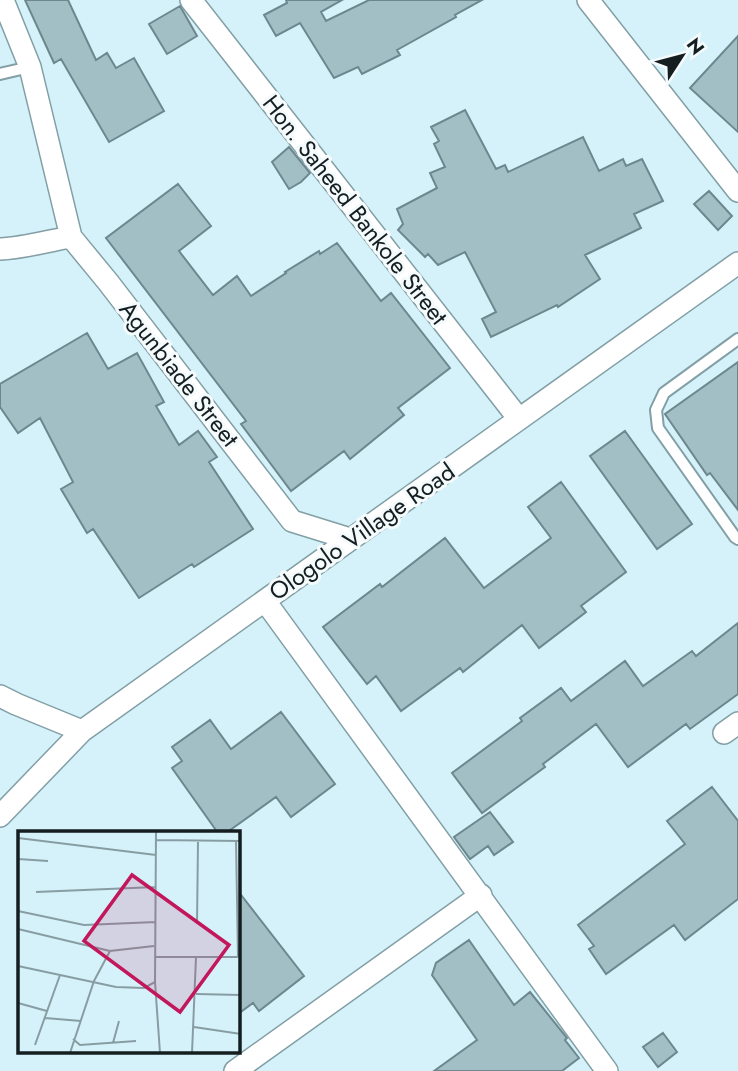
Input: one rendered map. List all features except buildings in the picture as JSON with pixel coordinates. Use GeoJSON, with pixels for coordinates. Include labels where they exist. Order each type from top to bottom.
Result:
{"type":"FeatureCollection","features":[{"type":"Feature","properties":{"kind":"street"},"geometry":{"type":"LineString","coordinates":[[0,249],[71,237],[30,67],[2,0]]}},
{"type":"Feature","properties":{"kind":"street","name":"Hon. Saheed Bankole Street"},"geometry":{"type":"LineString","coordinates":[[191,0],[519,419]]}},
{"type":"Feature","properties":{"kind":"street"},"geometry":{"type":"LineString","coordinates":[[588,0],[738,191]]}},
{"type":"Feature","properties":{"kind":"street","name":"Agunbiade Street"},"geometry":{"type":"LineString","coordinates":[[71,237],[292,521],[350,540]]}},
{"type":"Feature","properties":{"kind":"street","name":"Ologolo Village Road"},"geometry":{"type":"LineString","coordinates":[[0,816],[82,731],[738,263]]}},
{"type":"Feature","properties":{"kind":"street"},"geometry":{"type":"LineString","coordinates":[[265,601],[607,1071]]}},
{"type":"Feature","properties":{"kind":"street"},"geometry":{"type":"LineString","coordinates":[[0,696],[82,731]]}},
{"type":"Feature","properties":{"kind":"street"},"geometry":{"type":"LineString","coordinates":[[235,1071],[481,895]]}},
{"type":"Feature","properties":{"kind":"lane"},"geometry":{"type":"LineString","coordinates":[[0,74],[30,67]]}},
{"type":"Feature","properties":{"kind":"lane"},"geometry":{"type":"LineString","coordinates":[[738,339],[664,393],[656,410],[658,428],[738,539]]}}]}
